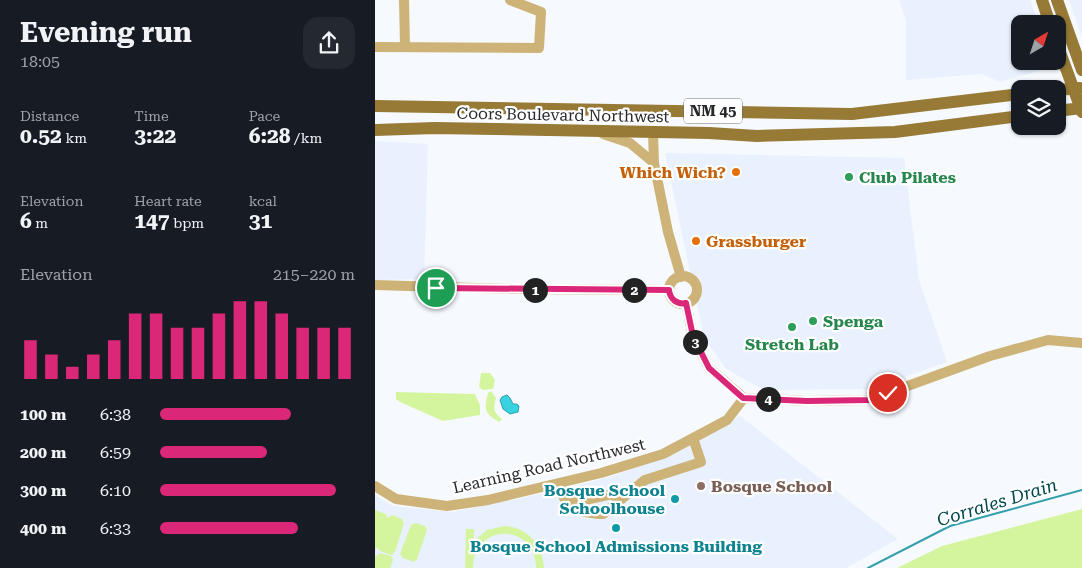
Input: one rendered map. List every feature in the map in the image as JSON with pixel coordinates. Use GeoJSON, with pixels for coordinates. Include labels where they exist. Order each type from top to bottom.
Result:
{"type":"FeatureCollection","features":[{"type":"Feature","properties":{"kind":"main road"},"geometry":{"type":"LineString","coordinates":[[1042,0],[1047,15]]}},
{"type":"Feature","properties":{"kind":"main road"},"geometry":{"type":"LineString","coordinates":[[1057,0],[1082,70]]}},
{"type":"Feature","properties":{"kind":"main road"},"geometry":{"type":"LineString","coordinates":[[1066,63],[1078,88],[1081,109],[1066,110]]}},
{"type":"Feature","properties":{"kind":"main road","name":"Coors Boulevard Northwest"},"geometry":{"type":"LineString","coordinates":[[375,106],[852,114],[1011,95]]}},
{"type":"Feature","properties":{"kind":"main road","name":"Coors Boulevard Northwest"},"geometry":{"type":"LineString","coordinates":[[375,130],[435,128],[757,136],[895,132],[1011,117]]}},
{"type":"Feature","properties":{"kind":"street"},"geometry":{"type":"LineString","coordinates":[[405,0],[405,47]]}},
{"type":"Feature","properties":{"kind":"street"},"geometry":{"type":"LineString","coordinates":[[375,47],[539,48],[541,12],[510,0]]}},
{"type":"Feature","properties":{"kind":"street"},"geometry":{"type":"LineString","coordinates":[[597,132],[630,143],[654,163]]}},
{"type":"Feature","properties":{"kind":"street"},"geometry":{"type":"LineString","coordinates":[[653,133],[654,163],[667,232],[681,276]]}},
{"type":"Feature","properties":{"kind":"street"},"geometry":{"type":"LineString","coordinates":[[681,276],[690,278],[696,286],[693,298],[686,303],[678,303],[673,300],[669,290],[672,281],[681,276]]}},
{"type":"Feature","properties":{"kind":"street"},"geometry":{"type":"LineString","coordinates":[[375,285],[513,289],[669,290]]}},
{"type":"Feature","properties":{"kind":"street"},"geometry":{"type":"LineString","coordinates":[[686,303],[693,336],[709,368],[743,398],[807,401],[869,400],[990,356],[1048,340],[1082,343]]}},
{"type":"Feature","properties":{"kind":"street","name":"Learning Road Northwest"},"geometry":{"type":"LineString","coordinates":[[375,486],[397,499],[447,506],[488,500],[601,473],[663,454],[727,420],[743,398]]}},
{"type":"Feature","properties":{"kind":"street"},"geometry":{"type":"LineString","coordinates":[[559,483],[567,504],[595,514],[603,514],[645,480],[701,462],[693,438]]}},
{"type":"Feature","properties":{"kind":"street"},"geometry":{"type":"LineString","coordinates":[[567,504],[612,494],[619,501]]}},
{"type":"Feature","properties":{"kind":"shaded area"},"geometry":{"type":"Polygon","coordinates":[[[899,0],[1030,0],[1035,15],[1011,15],[1011,70],[1039,71],[1000,82],[982,74],[906,80],[906,20],[899,0]]]}},
{"type":"Feature","properties":{"kind":"shaded area"},"geometry":{"type":"Polygon","coordinates":[[[1069,0],[1082,0],[1082,37],[1069,0]]]}},
{"type":"Feature","properties":{"kind":"shaded area"},"geometry":{"type":"Polygon","coordinates":[[[375,141],[428,144],[424,279],[375,280],[375,141]]]}},
{"type":"Feature","properties":{"kind":"shaded area"},"geometry":{"type":"Polygon","coordinates":[[[665,153],[904,158],[919,280],[947,362],[870,389],[764,390],[726,369],[704,338],[665,153]]]}},
{"type":"Feature","properties":{"kind":"shaded area","name":"Bosque School"},"geometry":{"type":"Polygon","coordinates":[[[740,416],[898,539],[846,568],[375,568],[375,495],[393,506],[452,512],[536,495],[610,477],[677,453],[740,416]]]}},
{"type":"Feature","properties":{"kind":"green space"},"geometry":{"type":"Polygon","coordinates":[[[481,373],[490,373],[495,380],[493,389],[483,390],[479,387],[481,373]]]}},
{"type":"Feature","properties":{"kind":"green space"},"geometry":{"type":"Polygon","coordinates":[[[491,391],[496,398],[495,412],[502,419],[499,422],[486,411],[488,393],[491,391]]]}},
{"type":"Feature","properties":{"kind":"green space"},"geometry":{"type":"Polygon","coordinates":[[[396,392],[475,394],[480,405],[480,415],[443,421],[400,402],[396,399],[396,392]]]}},
{"type":"Feature","properties":{"kind":"green space"},"geometry":{"type":"Polygon","coordinates":[[[1082,509],[1082,568],[897,568],[942,546],[1082,509]]]}},
{"type":"Feature","properties":{"kind":"green space"},"geometry":{"type":"Polygon","coordinates":[[[375,510],[386,514],[387,518],[392,515],[402,519],[404,523],[395,552],[391,555],[380,551],[378,548],[375,549],[375,510]]]}},
{"type":"Feature","properties":{"kind":"green space"},"geometry":{"type":"Polygon","coordinates":[[[415,523],[425,526],[427,530],[417,559],[414,562],[403,558],[400,554],[411,525],[415,523]]]}},
{"type":"Feature","properties":{"kind":"green space"},"geometry":{"type":"Polygon","coordinates":[[[505,526],[521,530],[533,539],[541,552],[544,568],[536,568],[533,553],[526,543],[516,536],[505,534],[493,536],[483,542],[476,553],[473,568],[465,568],[466,529],[474,529],[474,541],[487,530],[505,526]]]}},
{"type":"Feature","properties":{"kind":"green space"},"geometry":{"type":"Polygon","coordinates":[[[380,553],[391,556],[393,560],[390,568],[375,568],[375,557],[380,553]]]}},
{"type":"Feature","properties":{"kind":"water"},"geometry":{"type":"Polygon","coordinates":[[[507,395],[513,404],[519,406],[518,412],[510,414],[503,409],[500,400],[507,395]]]}},
{"type":"Feature","properties":{"kind":"waterway","name":"Corrales Drain"},"geometry":{"type":"LineString","coordinates":[[868,568],[950,526],[1082,490]]}},
{"type":"Feature","properties":{"kind":"place","name":"Which Wich?"},"geometry":{"type":"Point","coordinates":[736,172]}},
{"type":"Feature","properties":{"kind":"place","name":"Club Pilates"},"geometry":{"type":"Point","coordinates":[849,177]}},
{"type":"Feature","properties":{"kind":"place","name":"Grassburger"},"geometry":{"type":"Point","coordinates":[696,241]}},
{"type":"Feature","properties":{"kind":"place","name":"Spenga"},"geometry":{"type":"Point","coordinates":[813,321]}},
{"type":"Feature","properties":{"kind":"place","name":"Stretch Lab"},"geometry":{"type":"Point","coordinates":[792,327]}},
{"type":"Feature","properties":{"kind":"place","name":"Bosque School"},"geometry":{"type":"Point","coordinates":[701,486]}},
{"type":"Feature","properties":{"kind":"place","name":"Bosque School Schoolhouse"},"geometry":{"type":"Point","coordinates":[675,499]}},
{"type":"Feature","properties":{"kind":"place","name":"Bosque School Admissions Building"},"geometry":{"type":"Point","coordinates":[616,528]}},
{"type":"Feature","properties":{"kind":"route"},"geometry":{"type":"LineString","coordinates":[[436,288],[669,290],[673,300],[678,303],[686,303],[693,336],[709,368],[743,398],[807,401],[869,400],[888,393]]}}]}
